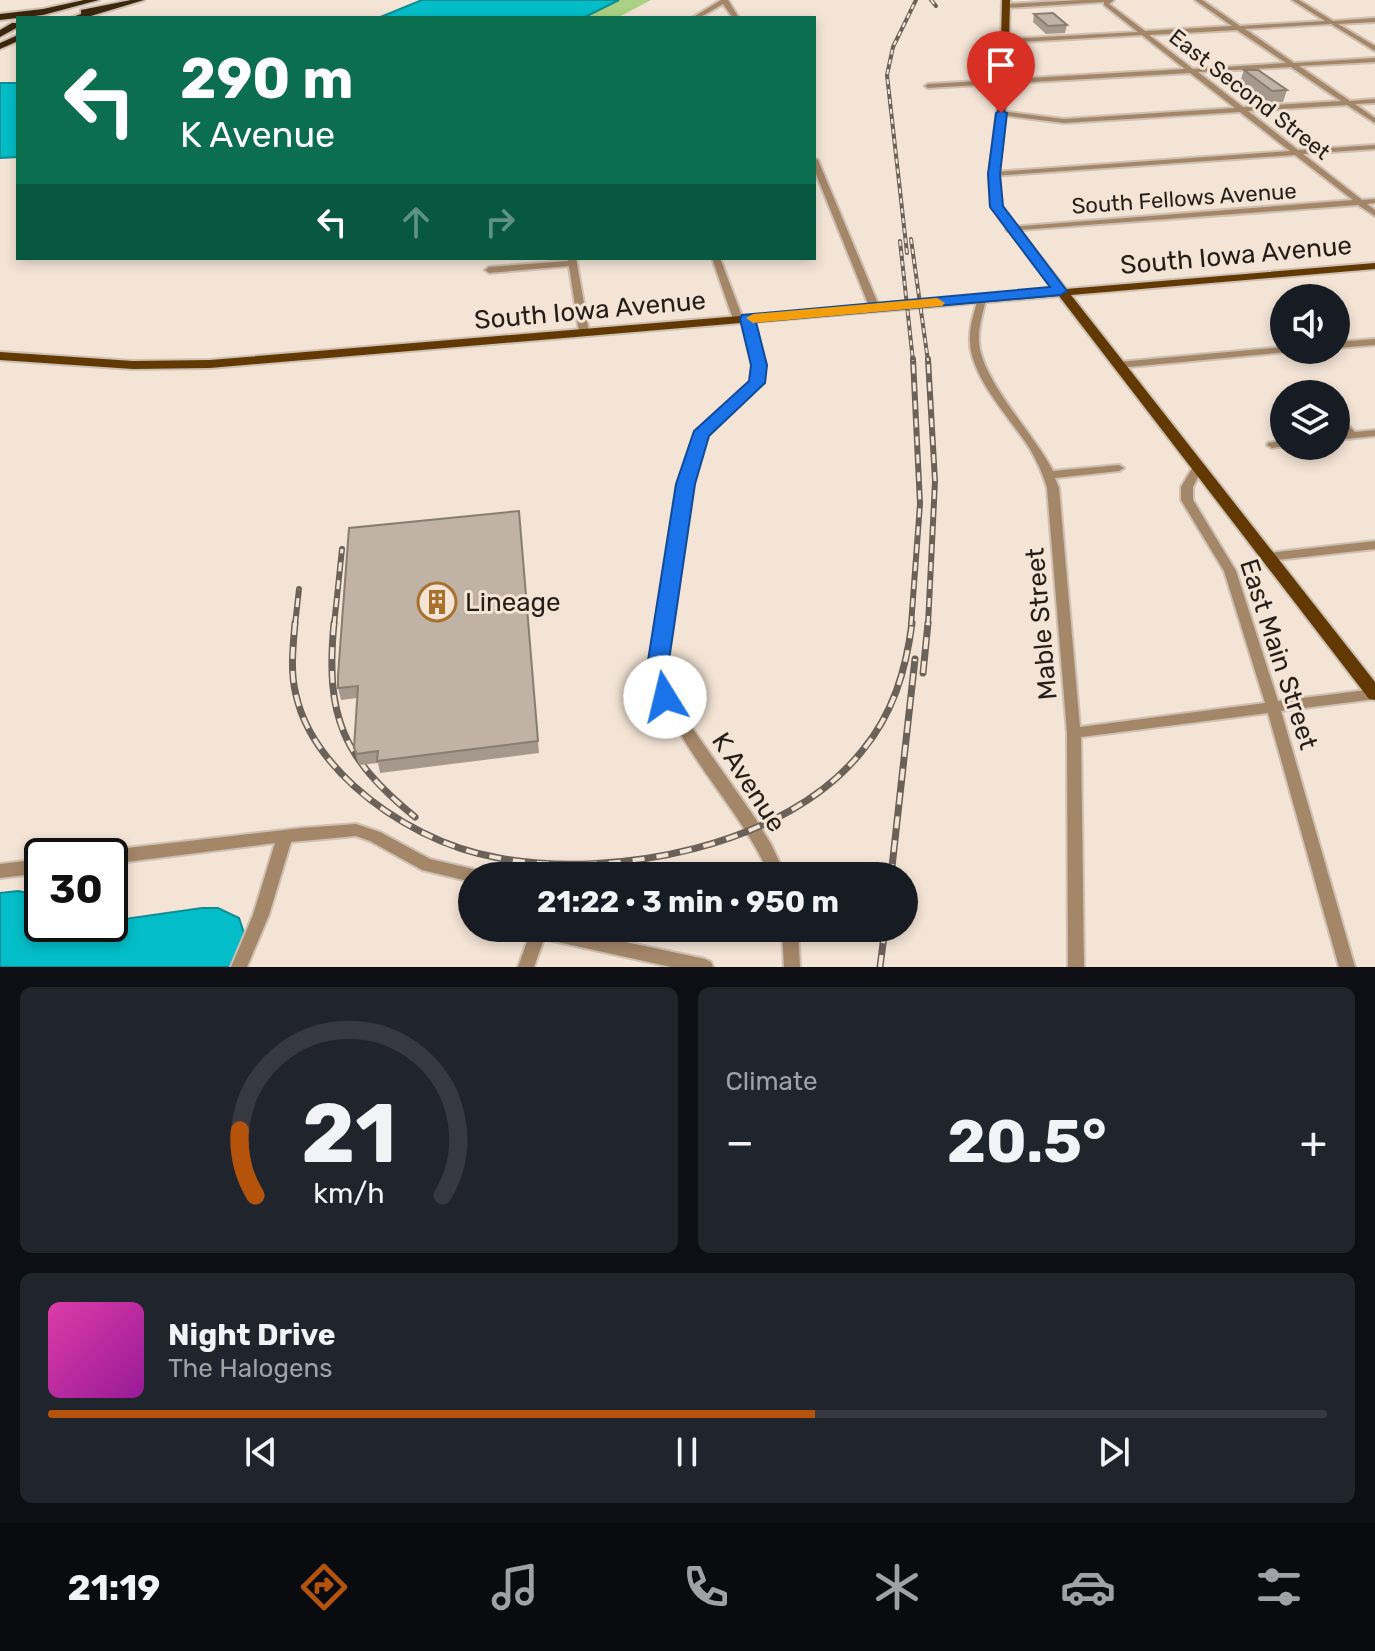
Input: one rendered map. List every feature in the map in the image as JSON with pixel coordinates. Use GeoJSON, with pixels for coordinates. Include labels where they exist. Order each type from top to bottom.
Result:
{"type":"FeatureCollection","features":[{"type":"Feature","properties":{"kind":"highway"},"geometry":{"type":"LineString","coordinates":[[0,6],[63,0]]}},
{"type":"Feature","properties":{"kind":"highway"},"geometry":{"type":"LineString","coordinates":[[31,16],[95,0]]}},
{"type":"Feature","properties":{"kind":"highway"},"geometry":{"type":"LineString","coordinates":[[59,16],[140,0]]}},
{"type":"Feature","properties":{"kind":"highway"},"geometry":{"type":"LineString","coordinates":[[81,16],[118,5]]}},
{"type":"Feature","properties":{"kind":"highway"},"geometry":{"type":"LineString","coordinates":[[0,25],[16,25]]}},
{"type":"Feature","properties":{"kind":"highway"},"geometry":{"type":"LineString","coordinates":[[0,34],[16,25]]}},
{"type":"Feature","properties":{"kind":"main road"},"geometry":{"type":"LineString","coordinates":[[1006,3],[1001,113],[994,174],[996,207],[1010,229],[1375,694]]}},
{"type":"Feature","properties":{"kind":"main road","name":"South Iowa Avenue"},"geometry":{"type":"LineString","coordinates":[[0,356],[133,365],[210,364],[1375,266]]}},
{"type":"Feature","properties":{"kind":"street"},"geometry":{"type":"LineString","coordinates":[[698,16],[725,0]]}},
{"type":"Feature","properties":{"kind":"street"},"geometry":{"type":"LineString","coordinates":[[1006,3],[1108,0]]}},
{"type":"Feature","properties":{"kind":"street","name":"East Second Street"},"geometry":{"type":"LineString","coordinates":[[1108,0],[1106,4],[1375,214]]}},
{"type":"Feature","properties":{"kind":"street"},"geometry":{"type":"LineString","coordinates":[[1198,0],[1375,121]]}},
{"type":"Feature","properties":{"kind":"street"},"geometry":{"type":"LineString","coordinates":[[1295,0],[1375,49]]}},
{"type":"Feature","properties":{"kind":"street"},"geometry":{"type":"LineString","coordinates":[[1005,41],[1375,20]]}},
{"type":"Feature","properties":{"kind":"street"},"geometry":{"type":"LineString","coordinates":[[928,86],[1375,60]]}},
{"type":"Feature","properties":{"kind":"street"},"geometry":{"type":"LineString","coordinates":[[1001,113],[1064,121],[1375,101]]}},
{"type":"Feature","properties":{"kind":"street"},"geometry":{"type":"LineString","coordinates":[[994,174],[1375,147]]}},
{"type":"Feature","properties":{"kind":"street"},"geometry":{"type":"LineString","coordinates":[[816,164],[874,306]]}},
{"type":"Feature","properties":{"kind":"street"},"geometry":{"type":"LineString","coordinates":[[816,186],[826,185]]}},
{"type":"Feature","properties":{"kind":"street","name":"South Fellows Avenue"},"geometry":{"type":"LineString","coordinates":[[1010,229],[1375,201]]}},
{"type":"Feature","properties":{"kind":"street"},"geometry":{"type":"LineString","coordinates":[[717,260],[743,319]]}},
{"type":"Feature","properties":{"kind":"street"},"geometry":{"type":"LineString","coordinates":[[489,270],[572,261],[584,332]]}},
{"type":"Feature","properties":{"kind":"street","name":"Mable Street"},"geometry":{"type":"LineString","coordinates":[[982,299],[974,345],[981,365],[1050,475],[1074,733],[1076,967]]}},
{"type":"Feature","properties":{"kind":"street","name":"K Avenue"},"geometry":{"type":"LineString","coordinates":[[743,319],[759,365],[757,383],[700,435],[686,484],[657,667],[665,697],[770,862]]}},
{"type":"Feature","properties":{"kind":"street"},"geometry":{"type":"LineString","coordinates":[[1350,344],[1375,342]]}},
{"type":"Feature","properties":{"kind":"street"},"geometry":{"type":"LineString","coordinates":[[1118,365],[1270,351]]}},
{"type":"Feature","properties":{"kind":"street"},"geometry":{"type":"LineString","coordinates":[[1352,435],[1375,433]]}},
{"type":"Feature","properties":{"kind":"street","name":"East Main Street"},"geometry":{"type":"LineString","coordinates":[[1198,467],[1187,487],[1187,500],[1230,571],[1273,707],[1347,967]]}},
{"type":"Feature","properties":{"kind":"street"},"geometry":{"type":"LineString","coordinates":[[1050,475],[1119,468]]}},
{"type":"Feature","properties":{"kind":"street"},"geometry":{"type":"LineString","coordinates":[[1268,557],[1375,545]]}},
{"type":"Feature","properties":{"kind":"street"},"geometry":{"type":"LineString","coordinates":[[1074,733],[1375,694]]}},
{"type":"Feature","properties":{"kind":"street"},"geometry":{"type":"LineString","coordinates":[[128,855],[356,830],[375,836],[427,865],[458,872]]}},
{"type":"Feature","properties":{"kind":"street"},"geometry":{"type":"LineString","coordinates":[[239,967],[261,915],[285,836]]}},
{"type":"Feature","properties":{"kind":"street"},"geometry":{"type":"LineString","coordinates":[[0,871],[24,868]]}},
{"type":"Feature","properties":{"kind":"street"},"geometry":{"type":"LineString","coordinates":[[526,967],[535,942]]}},
{"type":"Feature","properties":{"kind":"street"},"geometry":{"type":"LineString","coordinates":[[596,942],[705,967]]}},
{"type":"Feature","properties":{"kind":"street"},"geometry":{"type":"LineString","coordinates":[[791,942],[792,967]]}},
{"type":"Feature","properties":{"kind":"green space"},"geometry":{"type":"Polygon","coordinates":[[[619,0],[651,0],[621,16],[587,16],[619,0]]]}},
{"type":"Feature","properties":{"kind":"water"},"geometry":{"type":"Polygon","coordinates":[[[422,0],[619,0],[587,16],[383,16],[422,0]]]}},
{"type":"Feature","properties":{"kind":"water"},"geometry":{"type":"Polygon","coordinates":[[[0,83],[16,83],[16,157],[0,158],[0,83]]]}},
{"type":"Feature","properties":{"kind":"water"},"geometry":{"type":"Polygon","coordinates":[[[24,892],[24,942],[128,942],[128,918],[202,908],[218,908],[239,918],[244,933],[233,967],[0,967],[0,893],[24,892]]]}},
{"type":"Feature","properties":{"kind":"building"},"geometry":{"type":"Polygon","coordinates":[[[1053,13],[1067,25],[1048,26],[1034,14],[1053,13]]]}},
{"type":"Feature","properties":{"kind":"building"},"geometry":{"type":"Polygon","coordinates":[[[1244,70],[1258,70],[1287,90],[1272,91],[1244,70]]]}},
{"type":"Feature","properties":{"kind":"building","name":"Lineage"},"geometry":{"type":"Polygon","coordinates":[[[519,511],[538,741],[377,761],[378,751],[357,754],[354,748],[358,686],[338,688],[349,528],[519,511]]]}},
{"type":"Feature","properties":{"kind":"railway"},"geometry":{"type":"LineString","coordinates":[[907,253],[887,75],[893,47],[916,0]]}},
{"type":"Feature","properties":{"kind":"railway"},"geometry":{"type":"LineString","coordinates":[[931,0],[936,6]]}},
{"type":"Feature","properties":{"kind":"railway"},"geometry":{"type":"LineString","coordinates":[[911,239],[928,361]]}},
{"type":"Feature","properties":{"kind":"railway"},"geometry":{"type":"LineString","coordinates":[[900,241],[913,361]]}},
{"type":"Feature","properties":{"kind":"railway"},"geometry":{"type":"LineString","coordinates":[[911,625],[920,504],[913,359]]}},
{"type":"Feature","properties":{"kind":"railway"},"geometry":{"type":"LineString","coordinates":[[928,359],[935,481],[928,625]]}},
{"type":"Feature","properties":{"kind":"railway"},"geometry":{"type":"LineString","coordinates":[[334,625],[342,549]]}},
{"type":"Feature","properties":{"kind":"railway"},"geometry":{"type":"LineString","coordinates":[[295,625],[299,589]]}},
{"type":"Feature","properties":{"kind":"railway"},"geometry":{"type":"LineString","coordinates":[[295,623],[293,677],[305,721],[335,767],[370,799],[422,832],[479,854],[544,863],[594,864],[644,859],[744,833],[789,811],[829,784],[862,751],[890,707],[902,674],[912,623]]}},
{"type":"Feature","properties":{"kind":"railway"},"geometry":{"type":"LineString","coordinates":[[334,623],[333,685],[344,733],[371,775],[415,817]]}},
{"type":"Feature","properties":{"kind":"railway"},"geometry":{"type":"LineString","coordinates":[[923,673],[928,623]]}},
{"type":"Feature","properties":{"kind":"railway"},"geometry":{"type":"LineString","coordinates":[[893,862],[915,659]]}},
{"type":"Feature","properties":{"kind":"railway"},"geometry":{"type":"LineString","coordinates":[[880,967],[883,942]]}},
{"type":"Feature","properties":{"kind":"slow traffic"},"geometry":{"type":"LineString","coordinates":[[753,318],[937,303]]}},
{"type":"Feature","properties":{"kind":"place","name":"Lineage"},"geometry":{"type":"Point","coordinates":[437,602]}},
{"type":"Feature","properties":{"kind":"route"},"geometry":{"type":"LineString","coordinates":[[665,697],[657,667],[686,484],[700,435],[757,383],[759,365],[748,319],[1060,291],[996,207],[994,174],[1001,113]]}}]}
